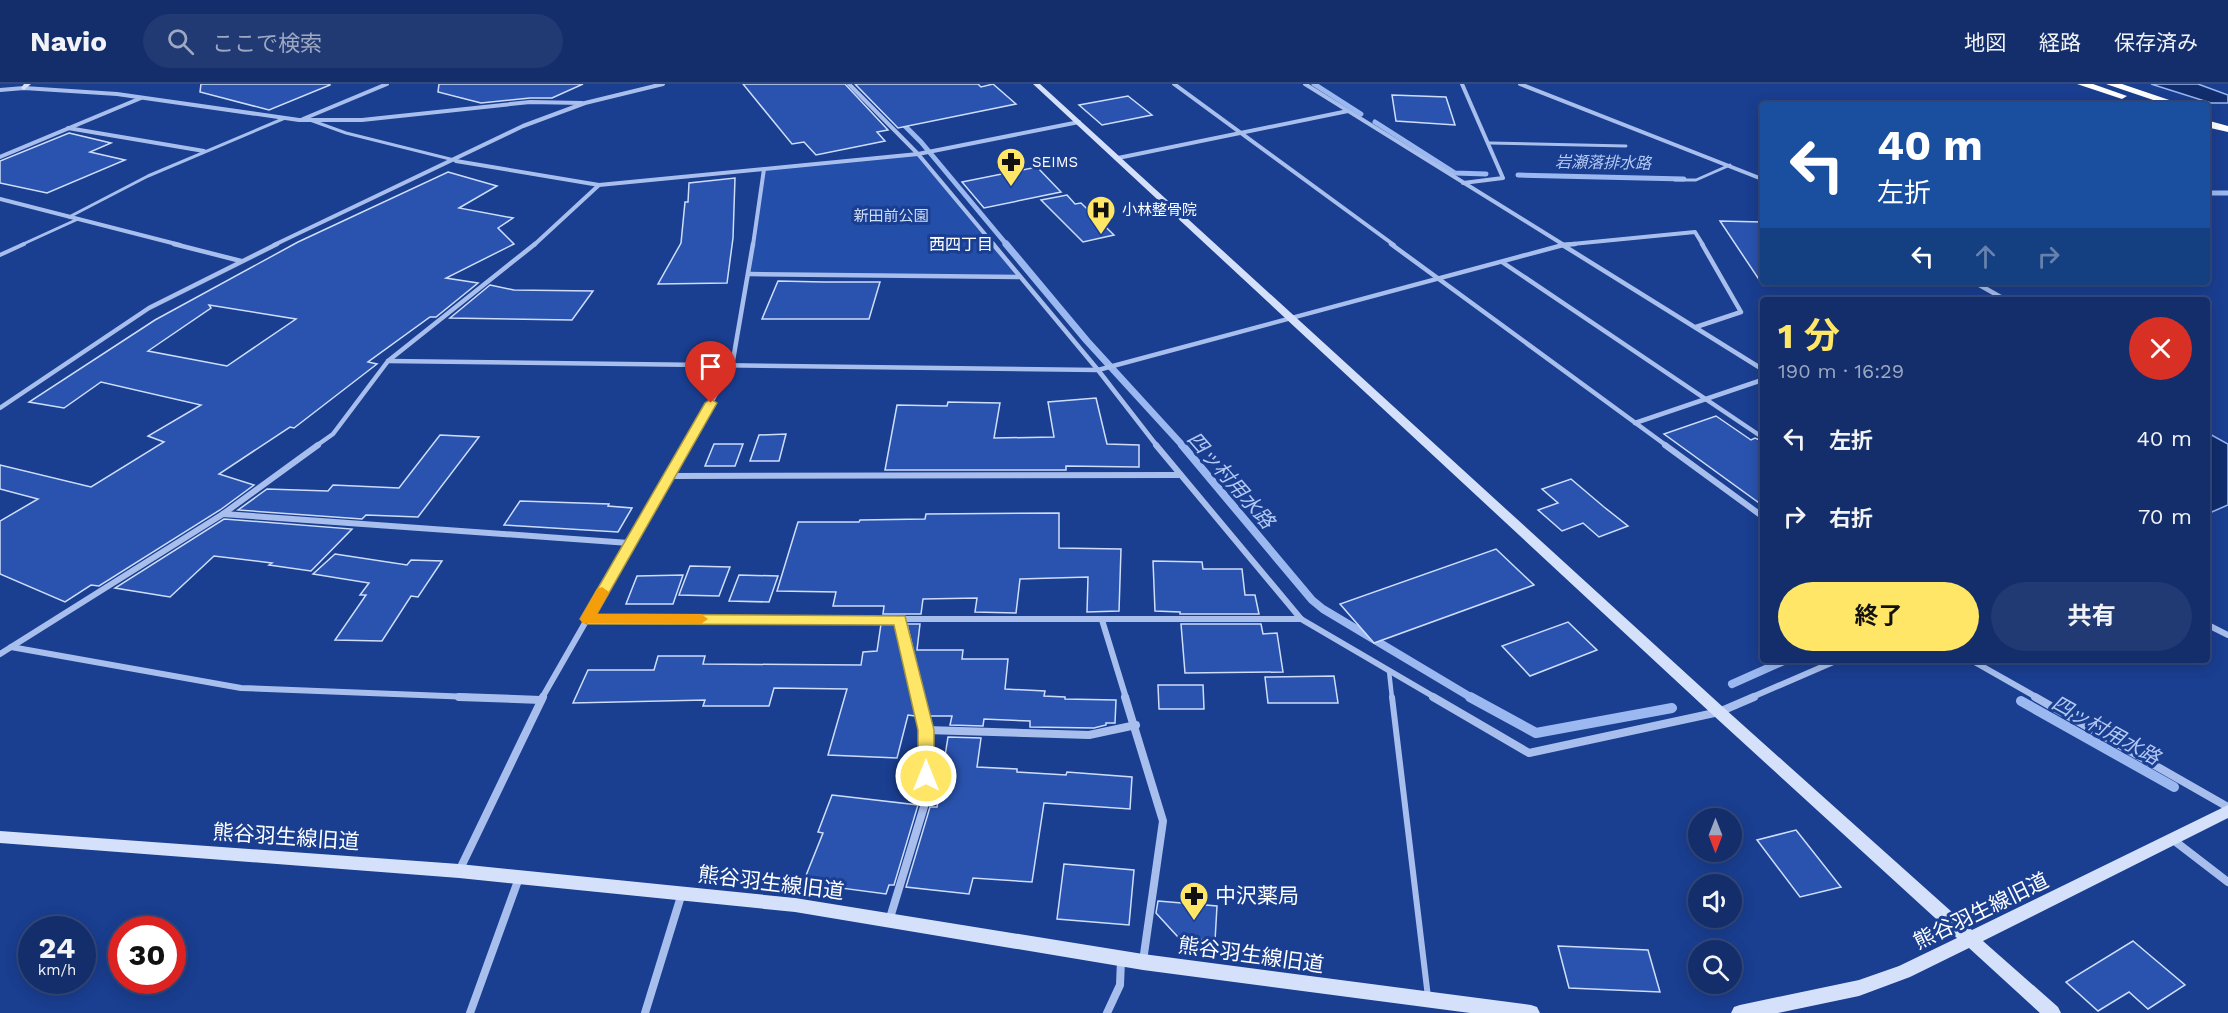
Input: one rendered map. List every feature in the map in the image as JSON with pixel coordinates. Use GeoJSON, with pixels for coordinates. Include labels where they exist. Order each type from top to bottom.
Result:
{"type":"FeatureCollection","features":[{"type":"Feature","properties":{"kind":"highway"},"geometry":{"type":"LineString","coordinates":[[2082,84],[2140,102]]}},
{"type":"Feature","properties":{"kind":"highway"},"geometry":{"type":"LineString","coordinates":[[2110,84],[2169,102]]}},
{"type":"Feature","properties":{"kind":"highway"},"geometry":{"type":"LineString","coordinates":[[2210,114],[2228,120]]}},
{"type":"Feature","properties":{"kind":"highway"},"geometry":{"type":"LineString","coordinates":[[2210,124],[2228,129]]}},
{"type":"Feature","properties":{"kind":"street"},"geometry":{"type":"LineString","coordinates":[[299,120],[387,84]]}},
{"type":"Feature","properties":{"kind":"street"},"geometry":{"type":"LineString","coordinates":[[0,408],[149,308],[241,261],[523,126],[585,103],[663,84]]}},
{"type":"Feature","properties":{"kind":"street"},"geometry":{"type":"LineString","coordinates":[[849,84],[918,154],[1098,370],[1179,476],[1301,619],[1389,671],[1529,753],[1719,712],[1831,663]]}},
{"type":"Feature","properties":{"kind":"street"},"geometry":{"type":"LineString","coordinates":[[1036,84],[1719,712],[2052,1013]]}},
{"type":"Feature","properties":{"kind":"street"},"geometry":{"type":"LineString","coordinates":[[1174,84],[1760,515]]}},
{"type":"Feature","properties":{"kind":"street"},"geometry":{"type":"LineString","coordinates":[[1305,84],[1760,368]]}},
{"type":"Feature","properties":{"kind":"street"},"geometry":{"type":"LineString","coordinates":[[1462,84],[1490,143],[1503,178],[1463,183]]}},
{"type":"Feature","properties":{"kind":"street"},"geometry":{"type":"LineString","coordinates":[[1520,84],[1760,178]]}},
{"type":"Feature","properties":{"kind":"street"},"geometry":{"type":"LineString","coordinates":[[0,90],[26,86],[142,97],[299,120],[362,120],[530,102],[585,103]]}},
{"type":"Feature","properties":{"kind":"street"},"geometry":{"type":"LineString","coordinates":[[0,157],[142,97]]}},
{"type":"Feature","properties":{"kind":"street"},"geometry":{"type":"LineString","coordinates":[[1118,158],[1348,111]]}},
{"type":"Feature","properties":{"kind":"street"},"geometry":{"type":"LineString","coordinates":[[454,160],[598,185],[918,154],[1078,122]]}},
{"type":"Feature","properties":{"kind":"street"},"geometry":{"type":"LineString","coordinates":[[68,128],[204,151]]}},
{"type":"Feature","properties":{"kind":"street"},"geometry":{"type":"LineString","coordinates":[[459,871],[541,700],[732,366],[749,274],[764,169]]}},
{"type":"Feature","properties":{"kind":"street"},"geometry":{"type":"LineString","coordinates":[[0,654],[223,514],[333,434],[388,361],[521,257],[598,185]]}},
{"type":"Feature","properties":{"kind":"street"},"geometry":{"type":"LineString","coordinates":[[0,199],[241,261]]}},
{"type":"Feature","properties":{"kind":"street"},"geometry":{"type":"LineString","coordinates":[[388,361],[1098,370],[1563,244],[1695,232],[1741,312],[1696,327]]}},
{"type":"Feature","properties":{"kind":"street"},"geometry":{"type":"LineString","coordinates":[[1503,262],[1760,436]]}},
{"type":"Feature","properties":{"kind":"street"},"geometry":{"type":"LineString","coordinates":[[749,274],[1019,277]]}},
{"type":"Feature","properties":{"kind":"street"},"geometry":{"type":"LineString","coordinates":[[1979,285],[2001,297]]}},
{"type":"Feature","properties":{"kind":"street"},"geometry":{"type":"LineString","coordinates":[[1635,423],[1760,381]]}},
{"type":"Feature","properties":{"kind":"street"},"geometry":{"type":"LineString","coordinates":[[668,476],[1179,476]]}},
{"type":"Feature","properties":{"kind":"street"},"geometry":{"type":"LineString","coordinates":[[223,514],[629,543]]}},
{"type":"Feature","properties":{"kind":"street"},"geometry":{"type":"LineString","coordinates":[[587,619],[1301,619]]}},
{"type":"Feature","properties":{"kind":"street"},"geometry":{"type":"LineString","coordinates":[[889,921],[926,800],[926,730],[900,619]]}},
{"type":"Feature","properties":{"kind":"street"},"geometry":{"type":"LineString","coordinates":[[1102,620],[1136,725],[1163,821],[1143,962]]}},
{"type":"Feature","properties":{"kind":"street"},"geometry":{"type":"LineString","coordinates":[[2210,626],[2228,634]]}},
{"type":"Feature","properties":{"kind":"street"},"geometry":{"type":"LineString","coordinates":[[11,647],[241,688],[541,700]]}},
{"type":"Feature","properties":{"kind":"street"},"geometry":{"type":"LineString","coordinates":[[1976,663],[2228,809]]}},
{"type":"Feature","properties":{"kind":"street"},"geometry":{"type":"LineString","coordinates":[[926,730],[1089,735],[1136,725]]}},
{"type":"Feature","properties":{"kind":"street","name":"熊谷羽生線旧道"},"geometry":{"type":"LineString","coordinates":[[1740,1013],[1859,988],[1904,972],[2228,809]]}},
{"type":"Feature","properties":{"kind":"street","name":"熊谷羽生線旧道"},"geometry":{"type":"LineString","coordinates":[[0,837],[459,871],[795,905],[1143,962],[1531,1013]]}},
{"type":"Feature","properties":{"kind":"street"},"geometry":{"type":"LineString","coordinates":[[2172,839],[2228,882]]}},
{"type":"Feature","properties":{"kind":"street"},"geometry":{"type":"LineString","coordinates":[[470,1013],[519,877]]}},
{"type":"Feature","properties":{"kind":"street"},"geometry":{"type":"LineString","coordinates":[[645,1013],[682,893]]}},
{"type":"Feature","properties":{"kind":"street"},"geometry":{"type":"LineString","coordinates":[[1107,1013],[1120,985],[1122,957]]}},
{"type":"Feature","properties":{"kind":"lane"},"geometry":{"type":"LineString","coordinates":[[69,217],[105,196],[204,151],[285,118]]}},
{"type":"Feature","properties":{"kind":"lane"},"geometry":{"type":"LineString","coordinates":[[310,120],[346,133],[454,160]]}},
{"type":"Feature","properties":{"kind":"lane"},"geometry":{"type":"LineString","coordinates":[[1490,143],[1626,146]]}},
{"type":"Feature","properties":{"kind":"lane"},"geometry":{"type":"LineString","coordinates":[[1675,180],[1696,180],[1730,165]]}},
{"type":"Feature","properties":{"kind":"lane"},"geometry":{"type":"LineString","coordinates":[[0,255],[78,219]]}},
{"type":"Feature","properties":{"kind":"lane"},"geometry":{"type":"LineString","coordinates":[[1389,671],[1428,1000]]}},
{"type":"Feature","properties":{"kind":"green space","name":"新田前公園"},"geometry":{"type":"Polygon","coordinates":[[[918,154],[1019,277],[749,274],[764,169],[918,154]]]}},
{"type":"Feature","properties":{"kind":"shaded area"},"geometry":{"type":"Polygon","coordinates":[[[2151,84],[2198,84],[2228,95],[2228,103],[2208,102],[2151,84]]]}},
{"type":"Feature","properties":{"kind":"shaded area"},"geometry":{"type":"Polygon","coordinates":[[[2210,434],[2228,444],[2228,505],[2210,513],[2210,434]]]}},
{"type":"Feature","properties":{"kind":"building"},"geometry":{"type":"Polygon","coordinates":[[[201,84],[330,85],[269,110],[200,92],[201,84]]]}},
{"type":"Feature","properties":{"kind":"building"},"geometry":{"type":"Polygon","coordinates":[[[439,84],[583,84],[552,98],[481,103],[438,92],[439,84]]]}},
{"type":"Feature","properties":{"kind":"building"},"geometry":{"type":"Polygon","coordinates":[[[743,84],[845,84],[888,130],[877,132],[885,141],[816,155],[804,142],[792,144],[743,84]]]}},
{"type":"Feature","properties":{"kind":"building"},"geometry":{"type":"Polygon","coordinates":[[[855,84],[978,84],[981,87],[993,84],[1016,104],[898,128],[855,84]]]}},
{"type":"Feature","properties":{"kind":"building"},"geometry":{"type":"Polygon","coordinates":[[[1392,95],[1446,97],[1455,125],[1396,121],[1392,95]]]}},
{"type":"Feature","properties":{"kind":"building"},"geometry":{"type":"Polygon","coordinates":[[[1128,96],[1152,115],[1102,125],[1079,105],[1128,96]]]}},
{"type":"Feature","properties":{"kind":"building"},"geometry":{"type":"Polygon","coordinates":[[[69,133],[111,143],[90,152],[125,160],[47,193],[0,183],[0,161],[69,133]]]}},
{"type":"Feature","properties":{"kind":"building"},"geometry":{"type":"Polygon","coordinates":[[[1037,167],[1061,192],[984,208],[962,182],[1037,167]]]}},
{"type":"Feature","properties":{"kind":"building"},"geometry":{"type":"Polygon","coordinates":[[[448,172],[497,186],[459,208],[513,218],[498,228],[514,244],[446,278],[478,283],[436,317],[430,317],[368,362],[377,364],[294,428],[290,427],[219,474],[254,485],[220,510],[99,586],[91,585],[65,602],[0,574],[0,521],[38,499],[0,489],[0,465],[91,487],[164,442],[148,436],[201,405],[101,382],[64,408],[29,402],[155,320],[298,242],[448,172]],[[209,305],[211,308],[148,351],[227,366],[296,319],[209,305]]]}},
{"type":"Feature","properties":{"kind":"building"},"geometry":{"type":"Polygon","coordinates":[[[735,178],[733,238],[727,283],[658,284],[681,243],[689,183],[735,178]]]}},
{"type":"Feature","properties":{"kind":"building"},"geometry":{"type":"Polygon","coordinates":[[[1067,195],[1075,204],[1081,203],[1114,235],[1083,242],[1041,200],[1067,195]]]}},
{"type":"Feature","properties":{"kind":"building"},"geometry":{"type":"Polygon","coordinates":[[[1720,221],[1760,222],[1760,281],[1720,221]]]}},
{"type":"Feature","properties":{"kind":"building"},"geometry":{"type":"Polygon","coordinates":[[[778,281],[880,282],[869,319],[762,319],[778,281]]]}},
{"type":"Feature","properties":{"kind":"building"},"geometry":{"type":"Polygon","coordinates":[[[490,285],[514,290],[593,291],[572,320],[450,318],[490,285]]]}},
{"type":"Feature","properties":{"kind":"building"},"geometry":{"type":"Polygon","coordinates":[[[1096,398],[1107,444],[1139,445],[1139,467],[1066,466],[1066,470],[885,470],[897,405],[947,406],[948,402],[1000,403],[994,438],[1054,437],[1048,402],[1096,398]]]}},
{"type":"Feature","properties":{"kind":"building"},"geometry":{"type":"Polygon","coordinates":[[[1716,416],[1751,440],[1755,438],[1760,440],[1760,504],[1664,434],[1716,416]]]}},
{"type":"Feature","properties":{"kind":"building"},"geometry":{"type":"Polygon","coordinates":[[[786,434],[779,461],[750,461],[759,435],[786,434]]]}},
{"type":"Feature","properties":{"kind":"building"},"geometry":{"type":"Polygon","coordinates":[[[440,435],[479,437],[418,517],[366,515],[362,519],[238,510],[267,489],[328,491],[333,485],[399,488],[440,435]]]}},
{"type":"Feature","properties":{"kind":"building"},"geometry":{"type":"Polygon","coordinates":[[[714,444],[743,444],[735,466],[705,466],[714,444]]]}},
{"type":"Feature","properties":{"kind":"building"},"geometry":{"type":"Polygon","coordinates":[[[1571,479],[1628,526],[1599,537],[1583,523],[1562,531],[1538,510],[1558,503],[1542,489],[1571,479]]]}},
{"type":"Feature","properties":{"kind":"building"},"geometry":{"type":"Polygon","coordinates":[[[520,501],[609,504],[608,506],[632,508],[618,532],[504,525],[520,501]]]}},
{"type":"Feature","properties":{"kind":"building"},"geometry":{"type":"Polygon","coordinates":[[[1059,513],[1059,548],[1121,549],[1119,611],[1087,612],[1088,577],[1020,579],[1016,613],[975,612],[977,598],[923,599],[921,614],[883,614],[884,606],[833,606],[836,592],[777,591],[798,522],[925,519],[926,514],[1059,513]]]}},
{"type":"Feature","properties":{"kind":"building"},"geometry":{"type":"Polygon","coordinates":[[[224,519],[352,529],[311,571],[269,565],[272,563],[214,556],[170,597],[115,588],[224,519]]]}},
{"type":"Feature","properties":{"kind":"building"},"geometry":{"type":"Polygon","coordinates":[[[1496,549],[1534,585],[1374,643],[1340,604],[1496,549]]]}},
{"type":"Feature","properties":{"kind":"building"},"geometry":{"type":"Polygon","coordinates":[[[335,554],[407,565],[411,560],[442,561],[418,597],[411,596],[382,641],[335,640],[366,595],[360,595],[369,583],[313,574],[335,554]]]}},
{"type":"Feature","properties":{"kind":"building"},"geometry":{"type":"Polygon","coordinates":[[[1153,561],[1202,562],[1203,569],[1242,569],[1245,595],[1255,595],[1259,614],[1180,614],[1180,612],[1155,611],[1153,561]]]}},
{"type":"Feature","properties":{"kind":"building"},"geometry":{"type":"Polygon","coordinates":[[[690,566],[730,567],[719,596],[679,595],[690,566]]]}},
{"type":"Feature","properties":{"kind":"building"},"geometry":{"type":"Polygon","coordinates":[[[683,575],[673,604],[626,604],[637,576],[683,575]]]}},
{"type":"Feature","properties":{"kind":"building"},"geometry":{"type":"Polygon","coordinates":[[[739,575],[778,576],[769,602],[729,601],[739,575]]]}},
{"type":"Feature","properties":{"kind":"building"},"geometry":{"type":"Polygon","coordinates":[[[1568,622],[1597,650],[1530,676],[1502,646],[1568,622]]]}},
{"type":"Feature","properties":{"kind":"building"},"geometry":{"type":"Polygon","coordinates":[[[881,624],[896,624],[916,716],[908,715],[897,758],[828,755],[847,689],[774,688],[769,706],[703,706],[705,700],[573,703],[588,670],[654,670],[658,656],[705,656],[703,664],[861,665],[863,652],[877,651],[881,624]]]}},
{"type":"Feature","properties":{"kind":"building"},"geometry":{"type":"Polygon","coordinates":[[[907,624],[920,624],[917,650],[963,650],[962,659],[1008,659],[1005,689],[1045,691],[1044,696],[1065,697],[1065,699],[1116,700],[1115,723],[1106,723],[1106,725],[1094,728],[1030,727],[1030,721],[984,719],[983,726],[950,725],[952,716],[929,716],[907,624]]]}},
{"type":"Feature","properties":{"kind":"building"},"geometry":{"type":"Polygon","coordinates":[[[1181,624],[1261,624],[1263,634],[1277,633],[1283,672],[1185,673],[1181,624]]]}},
{"type":"Feature","properties":{"kind":"building"},"geometry":{"type":"Polygon","coordinates":[[[1334,676],[1338,703],[1268,703],[1265,677],[1334,676]]]}},
{"type":"Feature","properties":{"kind":"building"},"geometry":{"type":"Polygon","coordinates":[[[1158,685],[1203,685],[1204,709],[1159,709],[1158,685]]]}},
{"type":"Feature","properties":{"kind":"building"},"geometry":{"type":"Polygon","coordinates":[[[948,737],[981,738],[977,767],[1017,769],[1017,772],[1066,775],[1067,772],[1132,777],[1130,809],[1044,803],[1032,882],[973,878],[969,894],[906,887],[930,807],[937,807],[948,737]]]}},
{"type":"Feature","properties":{"kind":"building"},"geometry":{"type":"Polygon","coordinates":[[[832,795],[918,805],[894,885],[889,885],[886,894],[803,883],[823,833],[818,832],[832,795]]]}},
{"type":"Feature","properties":{"kind":"building"},"geometry":{"type":"Polygon","coordinates":[[[1796,830],[1841,887],[1800,897],[1757,840],[1796,830]]]}},
{"type":"Feature","properties":{"kind":"building"},"geometry":{"type":"Polygon","coordinates":[[[1064,864],[1134,870],[1129,925],[1057,919],[1064,864]]]}},
{"type":"Feature","properties":{"kind":"building"},"geometry":{"type":"Polygon","coordinates":[[[1158,901],[1217,906],[1215,941],[1178,937],[1156,913],[1158,901]]]}},
{"type":"Feature","properties":{"kind":"building"},"geometry":{"type":"Polygon","coordinates":[[[2133,941],[2185,985],[2148,1009],[2129,992],[2098,1011],[2066,982],[2133,941]]]}},
{"type":"Feature","properties":{"kind":"building"},"geometry":{"type":"Polygon","coordinates":[[[1558,946],[1648,950],[1660,992],[1569,988],[1558,946]]]}},
{"type":"Feature","properties":{"kind":"waterway","name":"岩瀬落排水路"},"geometry":{"type":"LineString","coordinates":[[1314,84],[1361,114]]}},
{"type":"Feature","properties":{"kind":"waterway","name":"四ッ村用水路"},"geometry":{"type":"LineString","coordinates":[[899,120],[921,142],[1007,245]]}},
{"type":"Feature","properties":{"kind":"waterway","name":"岩瀬落排水路"},"geometry":{"type":"LineString","coordinates":[[1375,122],[1455,173],[1486,174]]}},
{"type":"Feature","properties":{"kind":"waterway","name":"岩瀬落排水路"},"geometry":{"type":"LineString","coordinates":[[1518,175],[1684,179]]}},
{"type":"Feature","properties":{"kind":"waterway","name":"岩瀬落排水路"},"geometry":{"type":"LineString","coordinates":[[2210,193],[2228,193]]}},
{"type":"Feature","properties":{"kind":"waterway","name":"四ッ村用水路"},"geometry":{"type":"LineString","coordinates":[[1006,244],[1087,341],[1183,446]]}},
{"type":"Feature","properties":{"kind":"waterway","name":"四ッ村用水路"},"geometry":{"type":"LineString","coordinates":[[1182,445],[1312,600],[1323,609],[1472,698]]}},
{"type":"Feature","properties":{"kind":"waterway","name":"四ッ村用水路"},"geometry":{"type":"LineString","coordinates":[[1732,684],[1779,663]]}},
{"type":"Feature","properties":{"kind":"waterway","name":"四ッ村用水路"},"geometry":{"type":"LineString","coordinates":[[1470,697],[1536,733],[1672,708]]}},
{"type":"Feature","properties":{"kind":"waterway","name":"四ッ村用水路"},"geometry":{"type":"LineString","coordinates":[[2021,701],[2174,787]]}},
{"type":"Feature","properties":{"kind":"slow traffic"},"geometry":{"type":"LineString","coordinates":[[602,592],[587,619],[701,619]]}},
{"type":"Feature","properties":{"kind":"place","name":"SEIMS"},"geometry":{"type":"Point","coordinates":[1011,188]}},
{"type":"Feature","properties":{"kind":"place","name":"小林整骨院"},"geometry":{"type":"Point","coordinates":[1101,236]}},
{"type":"Feature","properties":{"kind":"place","name":"中沢薬局"},"geometry":{"type":"Point","coordinates":[1194,922]}},
{"type":"Feature","properties":{"kind":"district","name":"西四丁目"},"geometry":{"type":"Point","coordinates":[961,244]}},
{"type":"Feature","properties":{"kind":"route"},"geometry":{"type":"LineString","coordinates":[[711,403],[587,619],[900,619],[926,730],[926,776]]}}]}
